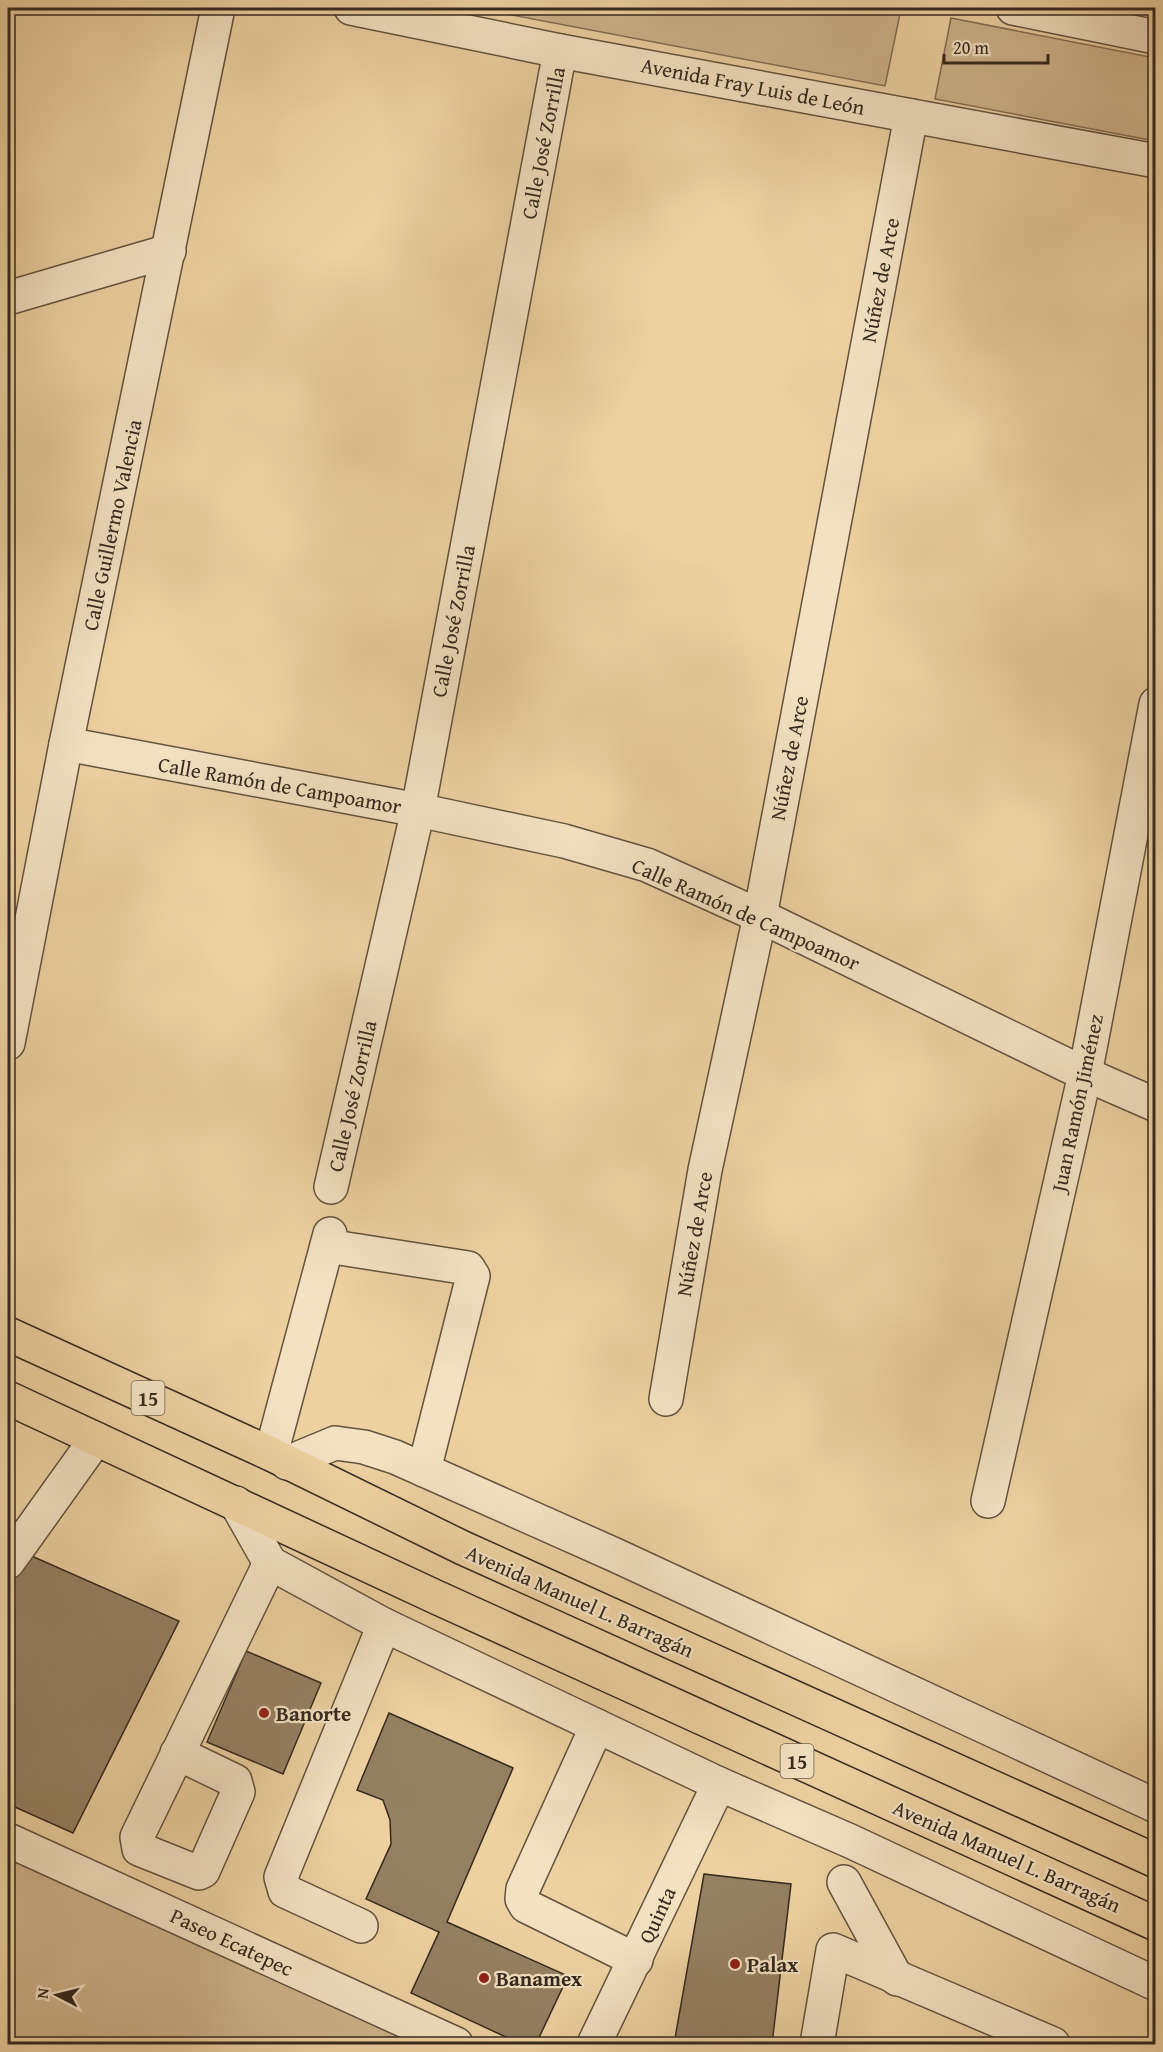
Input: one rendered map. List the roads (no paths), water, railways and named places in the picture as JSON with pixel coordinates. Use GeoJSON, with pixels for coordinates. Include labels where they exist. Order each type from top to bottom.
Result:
{"type":"FeatureCollection","features":[{"type":"Feature","properties":{"kind":"highway","name":"Avenida Manuel L. Barragán"},"geometry":{"type":"LineString","coordinates":[[8,1334],[279,1459],[463,1548],[1155,1862]]}},
{"type":"Feature","properties":{"kind":"highway","name":"Avenida Manuel L. Barragán"},"geometry":{"type":"LineString","coordinates":[[8,1398],[438,1598],[1155,1924]]}},
{"type":"Feature","properties":{"kind":"street","name":"Calle Guillermo Valencia"},"geometry":{"type":"LineString","coordinates":[[8,1037],[218,8]]}},
{"type":"Feature","properties":{"kind":"street","name":"Avenida Fray Luis de León"},"geometry":{"type":"LineString","coordinates":[[351,8],[560,51],[1155,161]]}},
{"type":"Feature","properties":{"kind":"street"},"geometry":{"type":"LineString","coordinates":[[1013,8],[1155,37]]}},
{"type":"Feature","properties":{"kind":"street","name":"Calle José Zorrilla"},"geometry":{"type":"LineString","coordinates":[[331,1187],[418,810],[560,51]]}},
{"type":"Feature","properties":{"kind":"street","name":"Núñez de Arce"},"geometry":{"type":"LineString","coordinates":[[666,1399],[705,1170],[759,916],[911,116]]}},
{"type":"Feature","properties":{"kind":"street"},"geometry":{"type":"LineString","coordinates":[[8,298],[169,251]]}},
{"type":"Feature","properties":{"kind":"street","name":"Juan Ramón Jiménez"},"geometry":{"type":"LineString","coordinates":[[988,1501],[1085,1074],[1155,704]]}},
{"type":"Feature","properties":{"kind":"street","name":"Calle Ramón de Campoamor"},"geometry":{"type":"LineString","coordinates":[[66,744],[418,810],[564,841],[647,865],[759,916],[1085,1074],[1155,1105]]}},
{"type":"Feature","properties":{"kind":"street"},"geometry":{"type":"LineString","coordinates":[[424,1470],[473,1276],[468,1268],[329,1240],[279,1459],[335,1443],[374,1450],[615,1554],[1155,1806]]}},
{"type":"Feature","properties":{"kind":"street"},"geometry":{"type":"LineString","coordinates":[[8,1562],[96,1438]]}},
{"type":"Feature","properties":{"kind":"street"},"geometry":{"type":"LineString","coordinates":[[236,1503],[270,1563],[384,1625],[719,1784],[1154,1979]]}},
{"type":"Feature","properties":{"kind":"street"},"geometry":{"type":"LineString","coordinates":[[177,1753],[270,1563]]}},
{"type":"Feature","properties":{"kind":"street"},"geometry":{"type":"LineString","coordinates":[[361,1926],[285,1891],[281,1877],[384,1625]]}},
{"type":"Feature","properties":{"kind":"street"},"geometry":{"type":"LineString","coordinates":[[597,1726],[523,1889],[522,1899],[526,1906],[636,1960]]}},
{"type":"Feature","properties":{"kind":"street","name":"Quinta"},"geometry":{"type":"LineString","coordinates":[[594,2044],[719,1784]]}},
{"type":"Feature","properties":{"kind":"street","name":"Paseo Ecatepec"},"geometry":{"type":"LineString","coordinates":[[8,1839],[456,2044]]}},
{"type":"Feature","properties":{"kind":"street"},"geometry":{"type":"LineString","coordinates":[[817,2044],[850,1841]]}},
{"type":"Feature","properties":{"kind":"street"},"geometry":{"type":"LineString","coordinates":[[844,1882],[897,1979]]}},
{"type":"Feature","properties":{"kind":"street"},"geometry":{"type":"LineString","coordinates":[[833,1950],[1053,2044]]}},
{"type":"Feature","properties":{"kind":"place","name":"Banorte"},"geometry":{"type":"Point","coordinates":[264,1713]}},
{"type":"Feature","properties":{"kind":"place","name":"Palax"},"geometry":{"type":"Point","coordinates":[735,1964]}},
{"type":"Feature","properties":{"kind":"place","name":"Banamex"},"geometry":{"type":"Point","coordinates":[484,1978]}}]}
